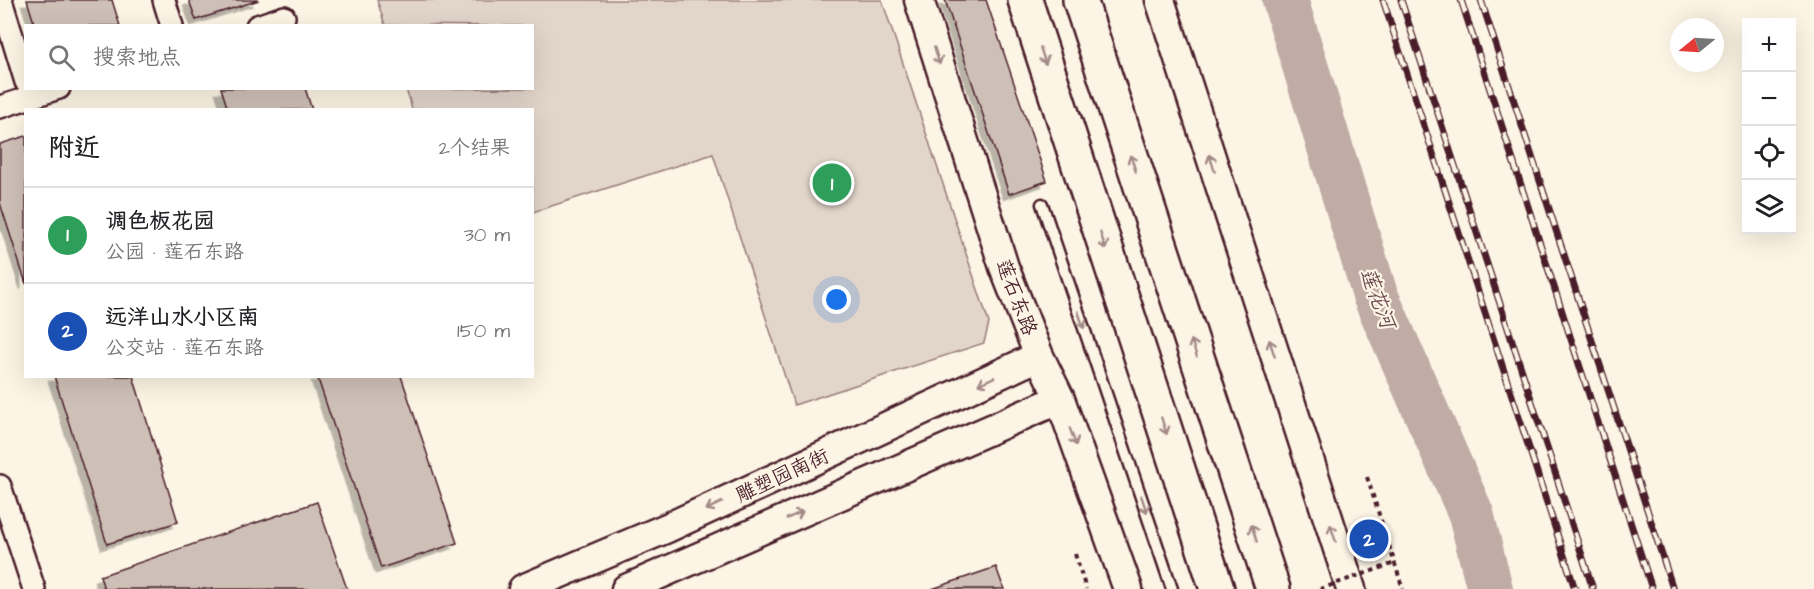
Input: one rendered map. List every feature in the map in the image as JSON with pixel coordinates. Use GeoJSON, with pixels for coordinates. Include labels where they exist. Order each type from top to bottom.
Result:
{"type":"FeatureCollection","features":[{"type":"Feature","properties":{"kind":"highway"},"geometry":{"type":"LineString","coordinates":[[1025,0],[1217,589]]}},
{"type":"Feature","properties":{"kind":"highway"},"geometry":{"type":"LineString","coordinates":[[1080,0],[1273,589]]}},
{"type":"Feature","properties":{"kind":"street"},"geometry":{"type":"LineString","coordinates":[[1,0],[24,77]]}},
{"type":"Feature","properties":{"kind":"street"},"geometry":{"type":"LineString","coordinates":[[164,0],[171,24]]}},
{"type":"Feature","properties":{"kind":"street","name":"莲石东路"},"geometry":{"type":"LineString","coordinates":[[919,0],[1004,267],[1039,356],[1060,399],[1128,589]]}},
{"type":"Feature","properties":{"kind":"street"},"geometry":{"type":"LineString","coordinates":[[1160,0],[1351,589]]}},
{"type":"Feature","properties":{"kind":"street"},"geometry":{"type":"LineString","coordinates":[[263,24],[284,17]]}},
{"type":"Feature","properties":{"kind":"street"},"geometry":{"type":"LineString","coordinates":[[0,107],[28,90]]}},
{"type":"Feature","properties":{"kind":"street","name":"雕塑园南街"},"geometry":{"type":"LineString","coordinates":[[523,589],[668,528],[1039,356]]}},
{"type":"Feature","properties":{"kind":"street","name":"雕塑园南街"},"geometry":{"type":"LineString","coordinates":[[626,589],[665,581],[1060,399]]}},
{"type":"Feature","properties":{"kind":"street"},"geometry":{"type":"LineString","coordinates":[[0,486],[34,589]]}},
{"type":"Feature","properties":{"kind":"lane"},"geometry":{"type":"LineString","coordinates":[[1042,204],[1172,589]]}},
{"type":"Feature","properties":{"kind":"path"},"geometry":{"type":"LineString","coordinates":[[1367,477],[1403,589]]}},
{"type":"Feature","properties":{"kind":"path"},"geometry":{"type":"LineString","coordinates":[[1075,554],[1086,589]]}},
{"type":"Feature","properties":{"kind":"path"},"geometry":{"type":"LineString","coordinates":[[1320,589],[1395,563]]}},
{"type":"Feature","properties":{"kind":"shaded area"},"geometry":{"type":"Polygon","coordinates":[[[377,0],[882,0],[989,323],[984,343],[794,405],[713,154],[534,212],[534,108],[412,108],[406,90],[534,90],[534,24],[385,24],[377,0]]]}},
{"type":"Feature","properties":{"kind":"building"},"geometry":{"type":"Polygon","coordinates":[[[27,0],[112,0],[119,24],[34,24],[27,0]]]}},
{"type":"Feature","properties":{"kind":"building"},"geometry":{"type":"Polygon","coordinates":[[[189,0],[259,0],[196,20],[189,0]]]}},
{"type":"Feature","properties":{"kind":"building"},"geometry":{"type":"Polygon","coordinates":[[[945,0],[986,0],[1047,181],[1009,194],[945,0]]]}},
{"type":"Feature","properties":{"kind":"building"},"geometry":{"type":"Polygon","coordinates":[[[222,90],[306,90],[311,108],[227,108],[222,90]]]}},
{"type":"Feature","properties":{"kind":"building"},"geometry":{"type":"Polygon","coordinates":[[[24,137],[24,278],[0,203],[0,144],[24,137]]]}},
{"type":"Feature","properties":{"kind":"building"},"geometry":{"type":"Polygon","coordinates":[[[55,378],[134,378],[178,522],[107,544],[55,378]]]}},
{"type":"Feature","properties":{"kind":"building"},"geometry":{"type":"Polygon","coordinates":[[[318,378],[402,378],[457,543],[381,568],[318,378]]]}},
{"type":"Feature","properties":{"kind":"building"},"geometry":{"type":"Polygon","coordinates":[[[317,502],[347,589],[104,589],[100,576],[317,502]]]}},
{"type":"Feature","properties":{"kind":"building"},"geometry":{"type":"Polygon","coordinates":[[[996,567],[1004,589],[932,589],[996,567]]]}},
{"type":"Feature","properties":{"kind":"waterway","name":"莲花河"},"geometry":{"type":"LineString","coordinates":[[1285,0],[1375,295],[1471,514],[1490,589]]}},
{"type":"Feature","properties":{"kind":"railway"},"geometry":{"type":"LineString","coordinates":[[1383,0],[1575,589]]}},
{"type":"Feature","properties":{"kind":"railway"},"geometry":{"type":"LineString","coordinates":[[1401,0],[1593,589]]}},
{"type":"Feature","properties":{"kind":"railway"},"geometry":{"type":"LineString","coordinates":[[1461,0],[1652,589]]}},
{"type":"Feature","properties":{"kind":"railway"},"geometry":{"type":"LineString","coordinates":[[1481,0],[1673,589]]}},
{"type":"Feature","properties":{"kind":"place","name":"调色板花园"},"geometry":{"type":"Point","coordinates":[832,183]}},
{"type":"Feature","properties":{"kind":"place","name":"远洋山水小区南"},"geometry":{"type":"Point","coordinates":[1369,539]}}]}
